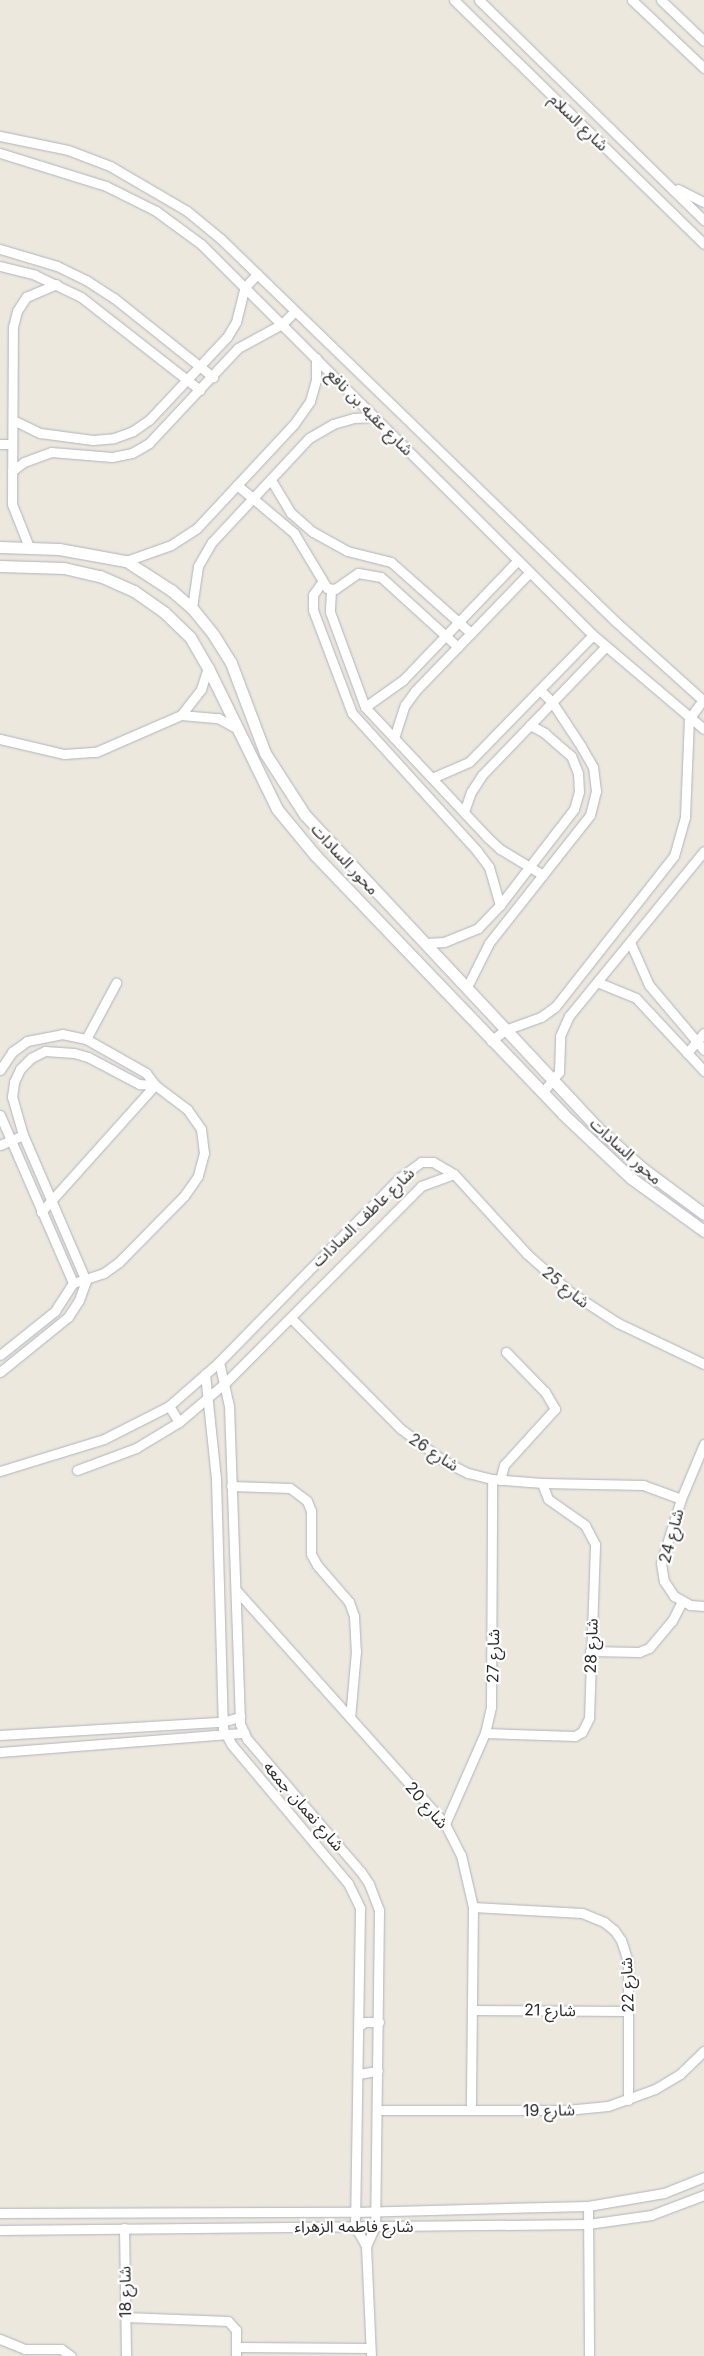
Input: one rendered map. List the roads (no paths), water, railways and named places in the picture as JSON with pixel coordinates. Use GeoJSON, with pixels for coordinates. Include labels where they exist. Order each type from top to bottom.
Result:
{"type":"FeatureCollection","features":[{"type":"Feature","properties":{"kind":"street","name":"شارع السلام"},"geometry":{"type":"LineString","coordinates":[[454,0],[704,244]]}},
{"type":"Feature","properties":{"kind":"street","name":"شارع السلام"},"geometry":{"type":"LineString","coordinates":[[479,0],[704,220]]}},
{"type":"Feature","properties":{"kind":"street"},"geometry":{"type":"LineString","coordinates":[[632,0],[704,68]]}},
{"type":"Feature","properties":{"kind":"street"},"geometry":{"type":"LineString","coordinates":[[661,0],[703,40]]}},
{"type":"Feature","properties":{"kind":"street","name":"شارع عقبه بن نافع"},"geometry":{"type":"LineString","coordinates":[[0,136],[68,150],[150,186],[187,211],[296,311],[615,621],[703,700]]}},
{"type":"Feature","properties":{"kind":"street","name":"شارع عقبه بن نافع"},"geometry":{"type":"LineString","coordinates":[[0,154],[106,186],[156,211],[201,244],[593,635],[689,719],[704,728]]}},
{"type":"Feature","properties":{"kind":"street"},"geometry":{"type":"LineString","coordinates":[[649,190],[661,178],[704,202]]}},
{"type":"Feature","properties":{"kind":"street"},"geometry":{"type":"LineString","coordinates":[[0,250],[57,266],[86,280],[114,298],[213,377]]}},
{"type":"Feature","properties":{"kind":"street"},"geometry":{"type":"LineString","coordinates":[[0,266],[56,284],[102,311],[200,390]]}},
{"type":"Feature","properties":{"kind":"street"},"geometry":{"type":"LineString","coordinates":[[13,420],[54,436],[94,440],[114,438],[132,431],[149,420],[188,380],[236,322],[244,288],[257,274]]}},
{"type":"Feature","properties":{"kind":"street"},"geometry":{"type":"LineString","coordinates":[[29,547],[12,504],[13,327],[16,310],[26,297],[56,284]]}},
{"type":"Feature","properties":{"kind":"street"},"geometry":{"type":"LineString","coordinates":[[12,471],[24,462],[51,452],[112,457],[132,452],[149,443],[213,377],[238,348],[282,324],[296,311]]}},
{"type":"Feature","properties":{"kind":"street"},"geometry":{"type":"LineString","coordinates":[[126,561],[170,545],[196,528],[237,485],[302,413],[316,380],[316,358]]}},
{"type":"Feature","properties":{"kind":"street"},"geometry":{"type":"LineString","coordinates":[[192,608],[198,566],[212,542],[252,499],[320,430],[354,418],[375,417]]}},
{"type":"Feature","properties":{"kind":"street"},"geometry":{"type":"LineString","coordinates":[[0,444],[12,444]]}},
{"type":"Feature","properties":{"kind":"street"},"geometry":{"type":"LineString","coordinates":[[271,480],[291,513],[313,532],[329,543],[360,556],[379,557],[401,569],[470,633]]}},
{"type":"Feature","properties":{"kind":"street"},"geometry":{"type":"LineString","coordinates":[[237,485],[294,533],[310,556],[322,582],[331,590]]}},
{"type":"Feature","properties":{"kind":"street","name":"محور السادات"},"geometry":{"type":"LineString","coordinates":[[0,547],[29,547],[76,551],[126,561],[164,585],[192,608],[214,634],[231,663],[265,753],[283,785],[329,843],[467,987],[505,1030],[555,1080],[601,1131],[635,1162],[704,1214]]}},
{"type":"Feature","properties":{"kind":"street"},"geometry":{"type":"LineString","coordinates":[[358,573],[360,556]]}},
{"type":"Feature","properties":{"kind":"street"},"geometry":{"type":"LineString","coordinates":[[365,707],[403,680],[518,560]]}},
{"type":"Feature","properties":{"kind":"street","name":"محور السادات"},"geometry":{"type":"LineString","coordinates":[[0,566],[64,568],[100,576],[134,591],[164,612],[190,637],[208,668],[234,727],[277,809],[315,855],[542,1093],[631,1178],[704,1231]]}},
{"type":"Feature","properties":{"kind":"street"},"geometry":{"type":"LineString","coordinates":[[394,738],[405,705],[470,633],[530,572]]}},
{"type":"Feature","properties":{"kind":"street"},"geometry":{"type":"LineString","coordinates":[[331,590],[358,573],[368,573],[390,583],[458,647]]}},
{"type":"Feature","properties":{"kind":"street"},"geometry":{"type":"LineString","coordinates":[[322,582],[313,595],[313,610],[352,713],[477,851],[489,867],[500,905]]}},
{"type":"Feature","properties":{"kind":"street"},"geometry":{"type":"LineString","coordinates":[[331,590],[330,612],[365,707],[500,849],[531,866],[543,876]]}},
{"type":"Feature","properties":{"kind":"street"},"geometry":{"type":"LineString","coordinates":[[432,778],[469,762],[593,635]]}},
{"type":"Feature","properties":{"kind":"street"},"geometry":{"type":"LineString","coordinates":[[464,812],[470,792],[482,775],[606,646]]}},
{"type":"Feature","properties":{"kind":"street"},"geometry":{"type":"LineString","coordinates":[[0,739],[64,754],[96,752],[181,715],[201,690],[208,668]]}},
{"type":"Feature","properties":{"kind":"street"},"geometry":{"type":"LineString","coordinates":[[467,987],[480,956],[590,815],[596,791],[593,768],[552,702],[540,690]]}},
{"type":"Feature","properties":{"kind":"street"},"geometry":{"type":"LineString","coordinates":[[491,1041],[505,1030],[541,1017],[555,1007],[674,856],[685,817],[689,719],[703,700]]}},
{"type":"Feature","properties":{"kind":"street"},"geometry":{"type":"LineString","coordinates":[[181,715],[218,718],[234,727]]}},
{"type":"Feature","properties":{"kind":"street"},"geometry":{"type":"LineString","coordinates":[[426,944],[462,937],[478,928],[500,905],[574,809],[579,792],[578,773],[571,756],[545,733],[530,725]]}},
{"type":"Feature","properties":{"kind":"street"},"geometry":{"type":"LineString","coordinates":[[542,1093],[555,1080],[560,1067],[559,1043],[565,1022],[704,851]]}},
{"type":"Feature","properties":{"kind":"street"},"geometry":{"type":"LineString","coordinates":[[630,942],[649,985],[704,1050]]}},
{"type":"Feature","properties":{"kind":"street"},"geometry":{"type":"LineString","coordinates":[[597,982],[636,998],[701,1068]]}},
{"type":"Feature","properties":{"kind":"street"},"geometry":{"type":"LineString","coordinates":[[86,1039],[116,983]]}},
{"type":"Feature","properties":{"kind":"street"},"geometry":{"type":"LineString","coordinates":[[687,1053],[704,1032]]}},
{"type":"Feature","properties":{"kind":"street"},"geometry":{"type":"LineString","coordinates":[[0,1070],[12,1052],[27,1041],[62,1034],[86,1039],[146,1073],[155,1085],[187,1109],[201,1129],[204,1153],[198,1176],[184,1196],[118,1262],[86,1281],[73,1283],[55,1311],[0,1356]]}},
{"type":"Feature","properties":{"kind":"street"},"geometry":{"type":"LineString","coordinates":[[0,1372],[68,1317],[80,1300],[86,1281],[23,1135],[12,1097],[14,1082],[20,1069],[31,1058],[45,1052],[88,1056],[139,1084],[155,1085]]}},
{"type":"Feature","properties":{"kind":"street"},"geometry":{"type":"LineString","coordinates":[[701,1068],[704,1057]]}},
{"type":"Feature","properties":{"kind":"street"},"geometry":{"type":"LineString","coordinates":[[41,1212],[155,1085]]}},
{"type":"Feature","properties":{"kind":"street"},"geometry":{"type":"LineString","coordinates":[[0,1115],[4,1143],[41,1212],[73,1283]]}},
{"type":"Feature","properties":{"kind":"street"},"geometry":{"type":"LineString","coordinates":[[4,1143],[23,1135]]}},
{"type":"Feature","properties":{"kind":"street","name":"شارع عاطف السادات"},"geometry":{"type":"LineString","coordinates":[[0,1471],[104,1440],[169,1406],[219,1362],[411,1168],[421,1162],[433,1162],[454,1174]]}},
{"type":"Feature","properties":{"kind":"street","name":"شارع عاطف السادات"},"geometry":{"type":"LineString","coordinates":[[77,1470],[136,1448],[179,1422],[210,1398],[292,1318],[421,1186],[454,1174]]}},
{"type":"Feature","properties":{"kind":"street","name":"شارع 25"},"geometry":{"type":"LineString","coordinates":[[454,1174],[528,1254],[570,1292],[618,1323],[704,1364]]}},
{"type":"Feature","properties":{"kind":"street","name":"شارع 26"},"geometry":{"type":"LineString","coordinates":[[292,1318],[422,1446],[468,1473],[496,1480],[542,1484],[643,1485],[681,1499]]}},
{"type":"Feature","properties":{"kind":"street"},"geometry":{"type":"LineString","coordinates":[[496,1480],[504,1464],[555,1409],[550,1398],[506,1352]]}},
{"type":"Feature","properties":{"kind":"street","name":"شارع نعمان جمعه"},"geometry":{"type":"LineString","coordinates":[[219,1362],[225,1383],[236,1590],[240,1717],[244,1733],[369,1884],[379,1910],[376,2211],[375,2226],[366,2246],[370,2352]]}},
{"type":"Feature","properties":{"kind":"street","name":"شارع نعمان جمعه"},"geometry":{"type":"LineString","coordinates":[[206,1374],[210,1398],[216,1478],[222,1722],[226,1737],[355,1895],[361,1923],[355,2226],[366,2246]]}},
{"type":"Feature","properties":{"kind":"street"},"geometry":{"type":"LineString","coordinates":[[169,1406],[179,1422]]}},
{"type":"Feature","properties":{"kind":"street","name":"شارع 24"},"geometry":{"type":"LineString","coordinates":[[682,1601],[668,1589],[661,1563],[681,1499],[704,1444]]}},
{"type":"Feature","properties":{"kind":"street","name":"شارع 27"},"geometry":{"type":"LineString","coordinates":[[445,1824],[485,1733],[493,1681],[496,1480]]}},
{"type":"Feature","properties":{"kind":"street","name":"شارع 28"},"geometry":{"type":"LineString","coordinates":[[485,1733],[567,1736],[582,1732],[589,1718],[595,1544],[585,1525],[548,1499],[542,1484]]}},
{"type":"Feature","properties":{"kind":"street"},"geometry":{"type":"LineString","coordinates":[[231,1486],[290,1488],[307,1501],[311,1511],[311,1554],[317,1565],[349,1602],[354,1616],[356,1650],[350,1718]]}},
{"type":"Feature","properties":{"kind":"street","name":"شارع 20"},"geometry":{"type":"LineString","coordinates":[[236,1590],[445,1824],[461,1855],[473,1907],[471,2110]]}},
{"type":"Feature","properties":{"kind":"street"},"geometry":{"type":"LineString","coordinates":[[590,1651],[639,1652],[649,1648],[672,1621],[682,1601],[704,1606]]}},
{"type":"Feature","properties":{"kind":"street"},"geometry":{"type":"LineString","coordinates":[[0,1735],[222,1722],[240,1717]]}},
{"type":"Feature","properties":{"kind":"street"},"geometry":{"type":"LineString","coordinates":[[0,1752],[226,1737],[244,1733]]}},
{"type":"Feature","properties":{"kind":"street","name":"شارع 22"},"geometry":{"type":"LineString","coordinates":[[473,1907],[582,1913],[604,1922],[621,1940],[626,1951],[628,2100]]}},
{"type":"Feature","properties":{"kind":"street","name":"شارع 21"},"geometry":{"type":"LineString","coordinates":[[472,2010],[628,2011]]}},
{"type":"Feature","properties":{"kind":"street"},"geometry":{"type":"LineString","coordinates":[[359,2026],[365,2022],[379,2022]]}},
{"type":"Feature","properties":{"kind":"street","name":"شارع 19"},"geometry":{"type":"LineString","coordinates":[[378,2110],[587,2109],[628,2100],[680,2074],[704,2051]]}},
{"type":"Feature","properties":{"kind":"street"},"geometry":{"type":"LineString","coordinates":[[358,2074],[378,2071]]}},
{"type":"Feature","properties":{"kind":"street","name":"شارع فاطمه الزهراء"},"geometry":{"type":"LineString","coordinates":[[0,2213],[355,2212],[588,2206],[655,2195],[704,2177]]}},
{"type":"Feature","properties":{"kind":"street","name":"شارع فاطمه الزهراء"},"geometry":{"type":"LineString","coordinates":[[0,2230],[588,2224],[651,2215],[704,2195]]}},
{"type":"Feature","properties":{"kind":"street"},"geometry":{"type":"LineString","coordinates":[[588,2206],[589,2356]]}},
{"type":"Feature","properties":{"kind":"street","name":"شارع 18"},"geometry":{"type":"LineString","coordinates":[[124,2228],[126,2356]]}},
{"type":"Feature","properties":{"kind":"street"},"geometry":{"type":"LineString","coordinates":[[125,2317],[222,2319],[236,2330],[236,2352],[370,2352]]}},
{"type":"Feature","properties":{"kind":"street"},"geometry":{"type":"LineString","coordinates":[[0,2339],[24,2349],[61,2349],[70,2356]]}}]}
